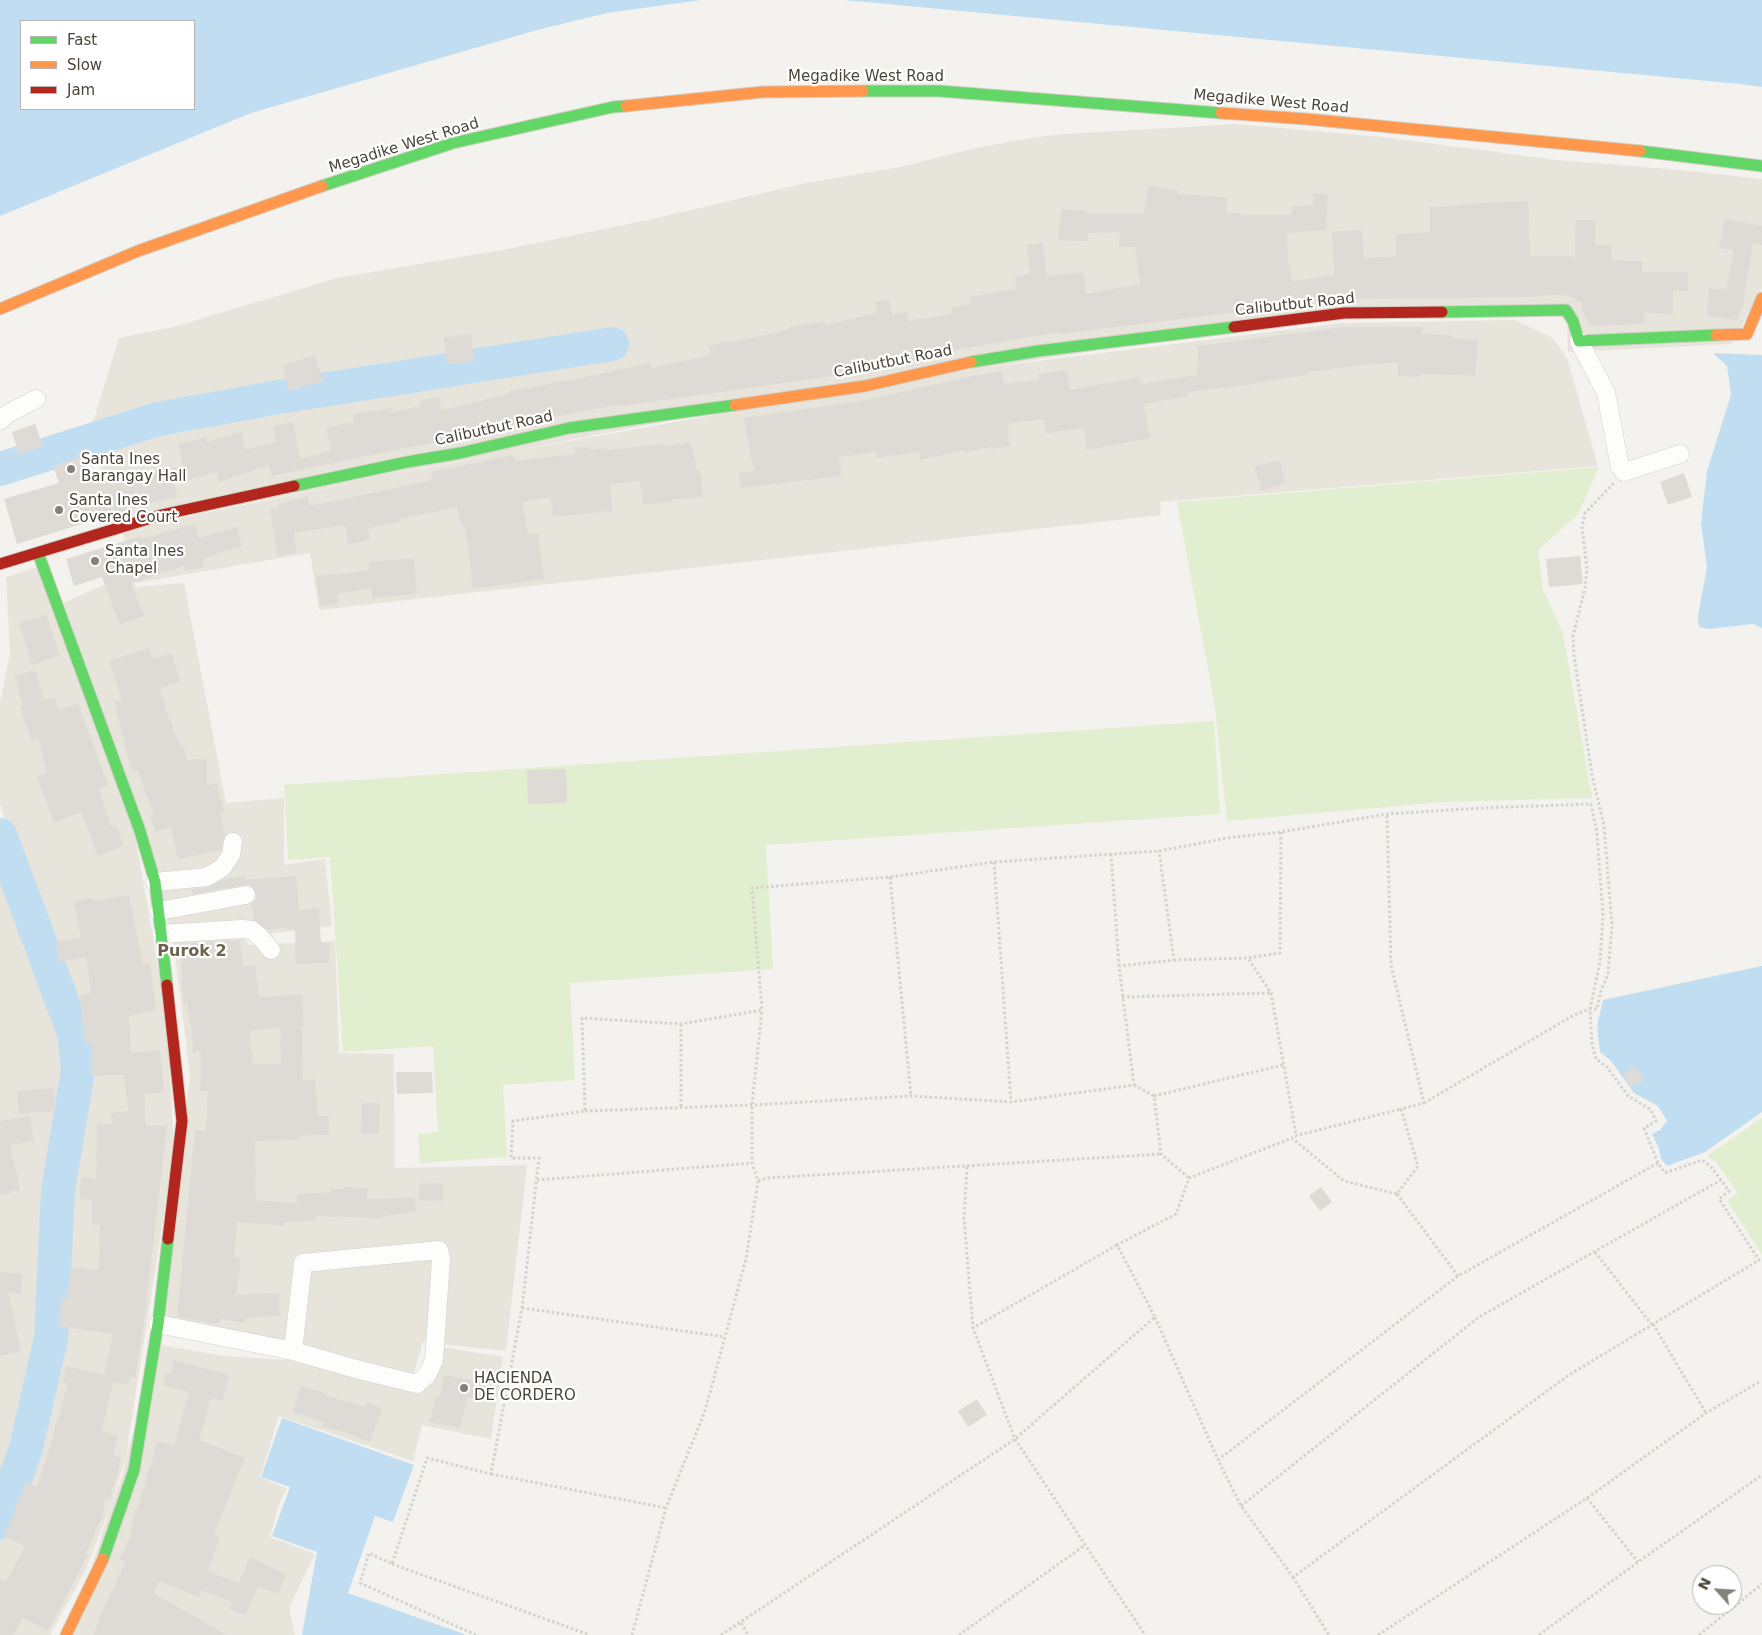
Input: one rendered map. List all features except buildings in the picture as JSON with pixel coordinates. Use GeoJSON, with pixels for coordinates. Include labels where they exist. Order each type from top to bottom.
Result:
{"type":"FeatureCollection","features":[{"type":"Feature","properties":{"kind":"street","name":"Megadike West Road"},"geometry":{"type":"LineString","coordinates":[[0,309],[138,251],[293,196],[453,143],[613,107],[763,92],[939,91],[1306,119],[1638,151],[1762,166]]}},
{"type":"Feature","properties":{"kind":"street"},"geometry":{"type":"LineString","coordinates":[[1680,454],[1624,472],[1620,467],[1606,393],[1579,341],[1747,334],[1762,298]]}},
{"type":"Feature","properties":{"kind":"street","name":"Calibutbut Road"},"geometry":{"type":"LineString","coordinates":[[0,564],[161,515],[407,462],[460,454],[569,428],[865,386],[969,362],[1038,351],[1344,313],[1555,309],[1566,310],[1573,321],[1579,341]]}},
{"type":"Feature","properties":{"kind":"street"},"geometry":{"type":"LineString","coordinates":[[0,421],[8,414],[36,399]]}},
{"type":"Feature","properties":{"kind":"street"},"geometry":{"type":"LineString","coordinates":[[38,554],[140,831],[155,882],[182,1122],[158,1324],[134,1470],[106,1552],[66,1635]]}},
{"type":"Feature","properties":{"kind":"street"},"geometry":{"type":"LineString","coordinates":[[155,882],[207,877],[222,868],[232,855],[233,842]]}},
{"type":"Feature","properties":{"kind":"street"},"geometry":{"type":"LineString","coordinates":[[158,911],[246,895]]}},
{"type":"Feature","properties":{"kind":"street"},"geometry":{"type":"LineString","coordinates":[[162,934],[242,928],[256,933],[271,950]]}},
{"type":"Feature","properties":{"kind":"street"},"geometry":{"type":"LineString","coordinates":[[158,1324],[293,1351],[417,1384],[427,1375],[434,1360],[441,1259],[439,1250],[302,1263],[293,1351]]}},
{"type":"Feature","properties":{"kind":"path"},"geometry":{"type":"LineString","coordinates":[[973,1328],[1117,1245],[1176,1214],[1189,1178],[1296,1136],[1424,1103],[1574,1016],[1597,1009],[1608,974],[1612,924],[1604,826],[1592,775],[1574,656],[1573,636],[1587,568],[1582,527],[1585,513],[1624,472]]}},
{"type":"Feature","properties":{"kind":"path"},"geometry":{"type":"LineString","coordinates":[[632,1635],[666,1508],[705,1411],[746,1259],[758,1181],[752,1163],[752,1106],[762,1010],[752,888],[890,876],[994,862],[1159,851],[1227,838],[1281,832],[1387,814],[1591,804],[1597,833],[1603,915],[1600,962],[1590,1010],[1592,1044],[1596,1058],[1607,1067],[1628,1096],[1651,1110],[1656,1121],[1644,1128],[1658,1163],[1665,1173],[1702,1160],[1712,1168],[1729,1191],[1719,1199],[1761,1259],[1569,1375],[1293,1577]]}},
{"type":"Feature","properties":{"kind":"path"},"geometry":{"type":"LineString","coordinates":[[1387,814],[1391,965],[1424,1103]]}},
{"type":"Feature","properties":{"kind":"path"},"geometry":{"type":"LineString","coordinates":[[1119,966],[1174,960],[1248,958],[1280,953],[1281,832]]}},
{"type":"Feature","properties":{"kind":"path"},"geometry":{"type":"LineString","coordinates":[[1159,851],[1174,960]]}},
{"type":"Feature","properties":{"kind":"path"},"geometry":{"type":"LineString","coordinates":[[1112,854],[1119,966],[1134,1086]]}},
{"type":"Feature","properties":{"kind":"path"},"geometry":{"type":"LineString","coordinates":[[994,862],[1011,1102]]}},
{"type":"Feature","properties":{"kind":"path"},"geometry":{"type":"LineString","coordinates":[[890,876],[911,1096]]}},
{"type":"Feature","properties":{"kind":"path"},"geometry":{"type":"LineString","coordinates":[[1248,958],[1271,993],[1296,1136]]}},
{"type":"Feature","properties":{"kind":"path"},"geometry":{"type":"LineString","coordinates":[[1122,997],[1271,993]]}},
{"type":"Feature","properties":{"kind":"path"},"geometry":{"type":"LineString","coordinates":[[584,1111],[582,1018],[681,1024],[762,1010]]}},
{"type":"Feature","properties":{"kind":"path"},"geometry":{"type":"LineString","coordinates":[[681,1024],[681,1107]]}},
{"type":"Feature","properties":{"kind":"path"},"geometry":{"type":"LineString","coordinates":[[490,1474],[522,1308],[539,1158],[511,1158],[513,1121],[584,1111],[752,1106],[911,1096],[1011,1102],[1134,1086],[1154,1096],[1284,1064]]}},
{"type":"Feature","properties":{"kind":"path"},"geometry":{"type":"LineString","coordinates":[[1154,1096],[1161,1154],[1189,1178]]}},
{"type":"Feature","properties":{"kind":"path"},"geometry":{"type":"LineString","coordinates":[[1397,1194],[1418,1166],[1402,1108]]}},
{"type":"Feature","properties":{"kind":"path"},"geometry":{"type":"LineString","coordinates":[[1286,1141],[1292,1138],[1344,1181],[1397,1194],[1458,1276]]}},
{"type":"Feature","properties":{"kind":"path"},"geometry":{"type":"LineString","coordinates":[[758,1181],[766,1178],[1161,1154]]}},
{"type":"Feature","properties":{"kind":"path"},"geometry":{"type":"LineString","coordinates":[[537,1180],[752,1163]]}},
{"type":"Feature","properties":{"kind":"path"},"geometry":{"type":"LineString","coordinates":[[1218,1460],[1458,1276],[1658,1163]]}},
{"type":"Feature","properties":{"kind":"path"},"geometry":{"type":"LineString","coordinates":[[967,1167],[964,1218],[973,1328],[1015,1439],[1145,1635]]}},
{"type":"Feature","properties":{"kind":"path"},"geometry":{"type":"LineString","coordinates":[[1241,1506],[1479,1317],[1721,1180]]}},
{"type":"Feature","properties":{"kind":"path"},"geometry":{"type":"LineString","coordinates":[[1117,1245],[1155,1317],[1218,1460],[1241,1506],[1293,1577],[1329,1635]]}},
{"type":"Feature","properties":{"kind":"path"},"geometry":{"type":"LineString","coordinates":[[1595,1252],[1653,1324],[1706,1413]]}},
{"type":"Feature","properties":{"kind":"path"},"geometry":{"type":"LineString","coordinates":[[522,1308],[725,1337]]}},
{"type":"Feature","properties":{"kind":"path"},"geometry":{"type":"LineString","coordinates":[[721,1635],[1015,1439],[1155,1317]]}},
{"type":"Feature","properties":{"kind":"path"},"geometry":{"type":"LineString","coordinates":[[1378,1635],[1587,1498],[1706,1413],[1762,1381]]}},
{"type":"Feature","properties":{"kind":"path"},"geometry":{"type":"LineString","coordinates":[[392,1564],[428,1458],[490,1474],[666,1508]]}},
{"type":"Feature","properties":{"kind":"path"},"geometry":{"type":"LineString","coordinates":[[1539,1635],[1638,1562],[1762,1475]]}},
{"type":"Feature","properties":{"kind":"path"},"geometry":{"type":"LineString","coordinates":[[1587,1498],[1638,1562]]}},
{"type":"Feature","properties":{"kind":"path"},"geometry":{"type":"LineString","coordinates":[[960,1635],[1085,1545]]}},
{"type":"Feature","properties":{"kind":"path"},"geometry":{"type":"LineString","coordinates":[[476,1635],[360,1583],[369,1553],[392,1564],[590,1635]]}},
{"type":"Feature","properties":{"kind":"path"},"geometry":{"type":"LineString","coordinates":[[1698,1635],[1762,1584]]}},
{"type":"Feature","properties":{"kind":"path"},"geometry":{"type":"LineString","coordinates":[[740,1622],[748,1635]]}},
{"type":"Feature","properties":{"kind":"shaded area"},"geometry":{"type":"Polygon","coordinates":[[[1235,124],[1382,137],[1557,160],[1762,179],[1762,288],[1732,344],[1568,352],[1567,308],[1307,318],[774,400],[116,529],[91,428],[119,338],[173,327],[337,278],[507,249],[652,219],[806,183],[900,167],[971,149],[1029,138],[1065,134],[1235,124]]]}},
{"type":"Feature","properties":{"kind":"shaded area"},"geometry":{"type":"Polygon","coordinates":[[[1515,320],[1553,338],[1567,358],[1598,466],[1160,502],[1161,515],[319,610],[310,553],[136,583],[122,530],[449,463],[950,372],[1342,323],[1515,320]]]}},
{"type":"Feature","properties":{"kind":"shaded area"},"geometry":{"type":"Polygon","coordinates":[[[41,566],[135,835],[167,1019],[174,1150],[123,1474],[86,1569],[50,1635],[0,1635],[0,1537],[36,1449],[62,1285],[66,1168],[82,1080],[80,1029],[0,804],[0,702],[10,654],[6,577],[41,566]]]}},
{"type":"Feature","properties":{"kind":"shaded area"},"geometry":{"type":"Polygon","coordinates":[[[130,573],[136,587],[184,583],[226,803],[284,798],[284,865],[325,859],[332,926],[254,936],[248,920],[170,928],[61,604],[130,573]]]}},
{"type":"Feature","properties":{"kind":"shaded area"},"geometry":{"type":"Polygon","coordinates":[[[0,863],[28,954],[74,1078],[57,1192],[46,1337],[23,1446],[0,1510],[0,863]]]}},
{"type":"Feature","properties":{"kind":"shaded area"},"geometry":{"type":"Polygon","coordinates":[[[242,932],[248,945],[335,941],[339,1053],[394,1054],[395,1168],[527,1165],[506,1351],[423,1342],[412,1379],[164,1320],[190,1075],[173,937],[242,932]]]}},
{"type":"Feature","properties":{"kind":"shaded area"},"geometry":{"type":"Polygon","coordinates":[[[160,1345],[224,1356],[289,1360],[418,1393],[435,1346],[503,1357],[491,1439],[422,1425],[413,1461],[279,1416],[260,1477],[287,1489],[279,1504],[270,1537],[315,1554],[289,1608],[295,1635],[71,1635],[160,1345]]]}},
{"type":"Feature","properties":{"kind":"green space"},"geometry":{"type":"Polygon","coordinates":[[[1599,467],[1578,514],[1538,550],[1543,590],[1563,633],[1592,798],[1443,802],[1227,821],[1215,707],[1177,502],[1599,467]]]}},
{"type":"Feature","properties":{"kind":"green space"},"geometry":{"type":"Polygon","coordinates":[[[1214,721],[1220,814],[766,845],[773,969],[570,983],[575,1080],[503,1085],[507,1157],[420,1163],[418,1134],[438,1132],[433,1046],[343,1052],[330,857],[288,860],[284,785],[1214,721]]]}},
{"type":"Feature","properties":{"kind":"green space"},"geometry":{"type":"Polygon","coordinates":[[[1762,1118],[1761,1253],[1727,1201],[1738,1193],[1716,1162],[1707,1156],[1762,1118]]]}},
{"type":"Feature","properties":{"kind":"water"},"geometry":{"type":"Polygon","coordinates":[[[0,0],[701,0],[607,13],[537,30],[251,113],[0,216],[0,0]]]}},
{"type":"Feature","properties":{"kind":"water"},"geometry":{"type":"Polygon","coordinates":[[[844,0],[1762,0],[1762,87],[1740,84],[844,0]]]}},
{"type":"Feature","properties":{"kind":"water"},"geometry":{"type":"Polygon","coordinates":[[[1713,353],[1762,355],[1762,628],[1753,624],[1709,629],[1699,627],[1698,616],[1707,567],[1701,523],[1707,471],[1731,395],[1727,366],[1713,353]]]}},
{"type":"Feature","properties":{"kind":"water"},"geometry":{"type":"Polygon","coordinates":[[[1762,966],[1762,1112],[1705,1152],[1667,1166],[1661,1159],[1659,1149],[1652,1134],[1660,1130],[1667,1121],[1658,1106],[1634,1093],[1611,1061],[1600,1052],[1597,1026],[1603,1000],[1762,966]]]}},
{"type":"Feature","properties":{"kind":"water"},"geometry":{"type":"Polygon","coordinates":[[[282,1418],[414,1465],[393,1522],[375,1516],[348,1593],[464,1635],[302,1635],[317,1552],[272,1536],[290,1487],[261,1477],[282,1418]]]}},
{"type":"Feature","properties":{"kind":"waterway"},"geometry":{"type":"LineString","coordinates":[[0,469],[158,419],[279,397],[612,344]]}},
{"type":"Feature","properties":{"kind":"waterway"},"geometry":{"type":"LineString","coordinates":[[0,835],[74,1033],[78,1070],[58,1190],[51,1338],[26,1448],[0,1522]]}},
{"type":"Feature","properties":{"kind":"traffic: fast"},"geometry":{"type":"LineString","coordinates":[[863,91],[939,91],[1221,113]]}},
{"type":"Feature","properties":{"kind":"traffic: fast"},"geometry":{"type":"LineString","coordinates":[[322,186],[453,143],[613,107],[626,106]]}},
{"type":"Feature","properties":{"kind":"traffic: fast"},"geometry":{"type":"LineString","coordinates":[[1640,151],[1762,166]]}},
{"type":"Feature","properties":{"kind":"traffic: fast"},"geometry":{"type":"LineString","coordinates":[[1442,312],[1566,310],[1573,321],[1579,341],[1716,335]]}},
{"type":"Feature","properties":{"kind":"traffic: fast"},"geometry":{"type":"LineString","coordinates":[[971,362],[1038,351],[1234,327]]}},
{"type":"Feature","properties":{"kind":"traffic: fast"},"geometry":{"type":"LineString","coordinates":[[294,486],[407,462],[460,453],[569,428],[735,405]]}},
{"type":"Feature","properties":{"kind":"traffic: fast"},"geometry":{"type":"LineString","coordinates":[[38,553],[140,831],[155,882],[167,985]]}},
{"type":"Feature","properties":{"kind":"traffic: fast"},"geometry":{"type":"LineString","coordinates":[[103,1559],[134,1470],[158,1324],[168,1239]]}},
{"type":"Feature","properties":{"kind":"traffic: slow"},"geometry":{"type":"LineString","coordinates":[[626,106],[763,92],[863,91]]}},
{"type":"Feature","properties":{"kind":"traffic: slow"},"geometry":{"type":"LineString","coordinates":[[1221,113],[1306,119],[1640,151]]}},
{"type":"Feature","properties":{"kind":"traffic: slow"},"geometry":{"type":"LineString","coordinates":[[0,309],[138,251],[322,186]]}},
{"type":"Feature","properties":{"kind":"traffic: slow"},"geometry":{"type":"LineString","coordinates":[[1716,335],[1747,334],[1762,298]]}},
{"type":"Feature","properties":{"kind":"traffic: slow"},"geometry":{"type":"LineString","coordinates":[[735,405],[865,386],[971,362]]}},
{"type":"Feature","properties":{"kind":"traffic: slow"},"geometry":{"type":"LineString","coordinates":[[66,1635],[103,1559]]}},
{"type":"Feature","properties":{"kind":"traffic: jam"},"geometry":{"type":"LineString","coordinates":[[1234,327],[1344,313],[1442,312]]}},
{"type":"Feature","properties":{"kind":"traffic: jam"},"geometry":{"type":"LineString","coordinates":[[0,564],[161,515],[294,486]]}},
{"type":"Feature","properties":{"kind":"traffic: jam"},"geometry":{"type":"LineString","coordinates":[[167,985],[182,1121],[168,1239]]}},
{"type":"Feature","properties":{"kind":"place","name":"Santa Ines Barangay Hall"},"geometry":{"type":"Point","coordinates":[71,469]}},
{"type":"Feature","properties":{"kind":"place","name":"Santa Ines Covered Court"},"geometry":{"type":"Point","coordinates":[59,510]}},
{"type":"Feature","properties":{"kind":"place","name":"Santa Ines Chapel"},"geometry":{"type":"Point","coordinates":[95,561]}},
{"type":"Feature","properties":{"kind":"place","name":"HACIENDA DE CORDERO"},"geometry":{"type":"Point","coordinates":[464,1388]}},
{"type":"Feature","properties":{"kind":"district","name":"Purok 2"},"geometry":{"type":"Point","coordinates":[192,952]}}]}
